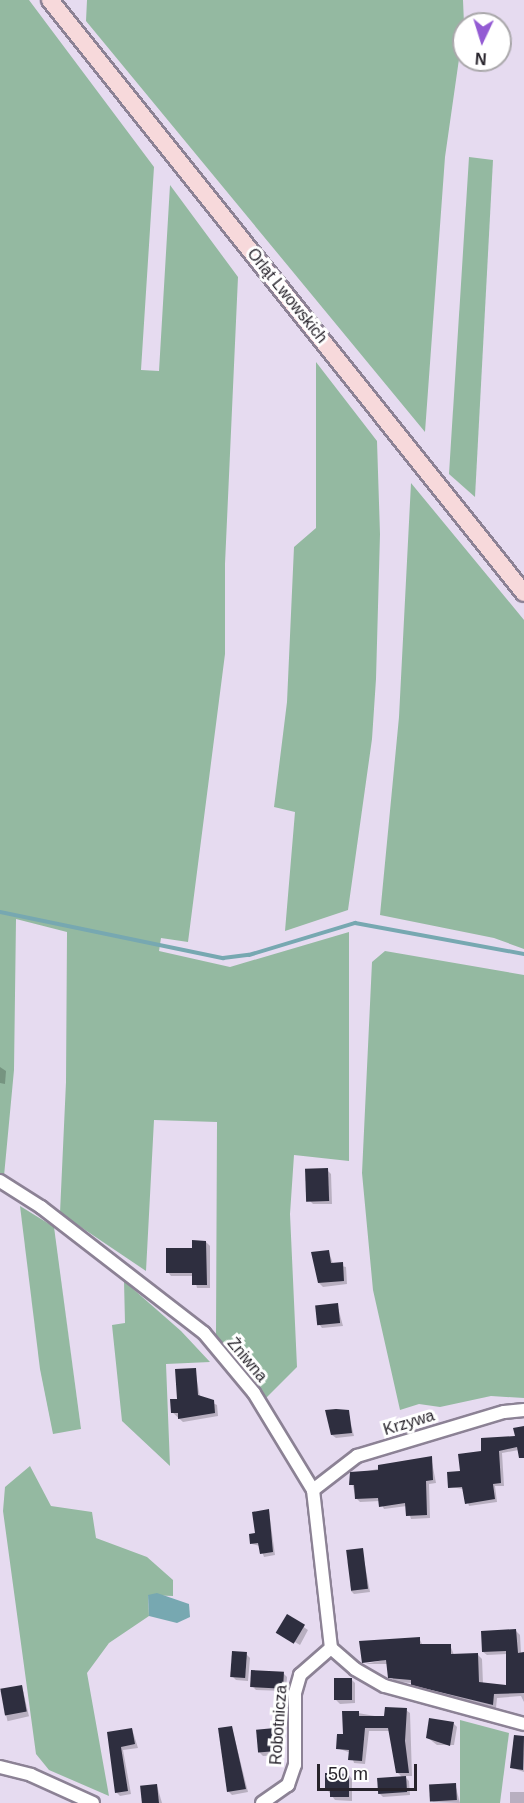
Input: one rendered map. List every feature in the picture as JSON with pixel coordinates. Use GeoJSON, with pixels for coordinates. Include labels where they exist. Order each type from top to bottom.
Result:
{"type":"FeatureCollection","features":[{"type":"Feature","properties":{"kind":"street","name":"Orląt Lwowskich"},"geometry":{"type":"LineString","coordinates":[[50,0],[524,593]]}},
{"type":"Feature","properties":{"kind":"street","name":"Żniwna"},"geometry":{"type":"LineString","coordinates":[[0,1181],[41,1207],[204,1333],[254,1393],[314,1490],[331,1648]]}},
{"type":"Feature","properties":{"kind":"street","name":"Krzywa"},"geometry":{"type":"LineString","coordinates":[[314,1490],[357,1456],[504,1412],[524,1410]]}},
{"type":"Feature","properties":{"kind":"street"},"geometry":{"type":"LineString","coordinates":[[331,1648],[355,1669],[385,1686],[524,1724]]}},
{"type":"Feature","properties":{"kind":"street","name":"Robotnicza"},"geometry":{"type":"LineString","coordinates":[[262,1803],[288,1785],[295,1765],[295,1693],[300,1675],[331,1648]]}},
{"type":"Feature","properties":{"kind":"street"},"geometry":{"type":"LineString","coordinates":[[0,1767],[31,1775],[93,1803]]}},
{"type":"Feature","properties":{"kind":"shaded area"},"geometry":{"type":"Polygon","coordinates":[[[0,0],[29,0],[154,167],[141,370],[159,371],[170,185],[238,277],[225,564],[225,654],[188,942],[161,938],[159,951],[230,967],[349,932],[349,1161],[294,1155],[290,1214],[297,1367],[266,1398],[216,1335],[217,1122],[154,1120],[146,1271],[60,1213],[66,1082],[67,932],[16,919],[14,1070],[4,1176],[0,1174],[0,0]]]}},
{"type":"Feature","properties":{"kind":"shaded area"},"geometry":{"type":"Polygon","coordinates":[[[87,0],[463,0],[464,12],[452,12],[452,72],[457,72],[445,157],[425,432],[86,21],[87,0]]]}},
{"type":"Feature","properties":{"kind":"shaded area"},"geometry":{"type":"Polygon","coordinates":[[[469,157],[493,160],[475,497],[449,474],[469,157]]]}},
{"type":"Feature","properties":{"kind":"shaded area"},"geometry":{"type":"Polygon","coordinates":[[[316,362],[377,441],[380,534],[376,679],[372,739],[348,910],[285,931],[295,812],[274,807],[287,702],[294,547],[316,528],[316,362]]]}},
{"type":"Feature","properties":{"kind":"shaded area"},"geometry":{"type":"Polygon","coordinates":[[[411,483],[524,620],[524,949],[494,938],[380,915],[399,717],[411,483]]]}},
{"type":"Feature","properties":{"kind":"shaded area"},"geometry":{"type":"Polygon","coordinates":[[[385,951],[524,975],[524,1398],[491,1396],[440,1407],[419,1404],[400,1410],[373,1290],[362,1173],[372,962],[385,951]]]}},
{"type":"Feature","properties":{"kind":"shaded area"},"geometry":{"type":"Polygon","coordinates":[[[20,1206],[54,1227],[81,1429],[53,1434],[40,1369],[20,1206]]]}},
{"type":"Feature","properties":{"kind":"shaded area"},"geometry":{"type":"Polygon","coordinates":[[[124,1281],[181,1331],[210,1362],[166,1364],[170,1466],[122,1421],[112,1325],[125,1323],[124,1281]]]}},
{"type":"Feature","properties":{"kind":"shaded area"},"geometry":{"type":"Polygon","coordinates":[[[30,1466],[51,1506],[92,1512],[96,1538],[147,1557],[173,1580],[173,1596],[148,1595],[149,1616],[109,1643],[87,1673],[109,1796],[49,1770],[36,1754],[3,1511],[5,1487],[30,1466]]]}},
{"type":"Feature","properties":{"kind":"shaded area"},"geometry":{"type":"Polygon","coordinates":[[[157,1593],[189,1604],[190,1617],[177,1623],[149,1616],[148,1595],[157,1593]]]}},
{"type":"Feature","properties":{"kind":"shaded area"},"geometry":{"type":"Polygon","coordinates":[[[460,1720],[509,1733],[500,1803],[460,1803],[460,1720]]]}},
{"type":"Feature","properties":{"kind":"building"},"geometry":{"type":"Polygon","coordinates":[[[328,1168],[329,1201],[306,1202],[305,1169],[328,1168]]]}},
{"type":"Feature","properties":{"kind":"building"},"geometry":{"type":"Polygon","coordinates":[[[192,1240],[206,1241],[207,1285],[192,1285],[192,1273],[166,1273],[166,1248],[192,1248],[192,1240]]]}},
{"type":"Feature","properties":{"kind":"building"},"geometry":{"type":"Polygon","coordinates":[[[329,1250],[331,1263],[343,1262],[344,1281],[318,1283],[311,1252],[329,1250]]]}},
{"type":"Feature","properties":{"kind":"building"},"geometry":{"type":"Polygon","coordinates":[[[338,1303],[340,1323],[317,1325],[315,1305],[338,1303]]]}},
{"type":"Feature","properties":{"kind":"building"},"geometry":{"type":"Polygon","coordinates":[[[196,1368],[198,1395],[214,1400],[215,1413],[178,1419],[178,1413],[171,1413],[170,1399],[177,1399],[175,1369],[196,1368]]]}},
{"type":"Feature","properties":{"kind":"building"},"geometry":{"type":"Polygon","coordinates":[[[325,1410],[349,1410],[352,1433],[331,1435],[325,1410]]]}},
{"type":"Feature","properties":{"kind":"building"},"geometry":{"type":"Polygon","coordinates":[[[524,1426],[524,1458],[519,1458],[517,1447],[499,1451],[501,1483],[493,1484],[495,1499],[465,1504],[462,1487],[448,1488],[447,1472],[460,1471],[458,1454],[481,1451],[481,1438],[515,1436],[513,1428],[524,1426]]]}},
{"type":"Feature","properties":{"kind":"building"},"geometry":{"type":"Polygon","coordinates":[[[432,1456],[433,1480],[426,1481],[427,1515],[406,1516],[405,1503],[379,1507],[378,1498],[355,1499],[354,1485],[349,1485],[350,1472],[378,1470],[378,1465],[432,1456]]]}},
{"type":"Feature","properties":{"kind":"building"},"geometry":{"type":"Polygon","coordinates":[[[269,1509],[273,1552],[260,1554],[258,1543],[250,1544],[249,1534],[255,1533],[252,1512],[269,1509]]]}},
{"type":"Feature","properties":{"kind":"building"},"geometry":{"type":"Polygon","coordinates":[[[363,1548],[368,1589],[351,1591],[346,1550],[363,1548]]]}},
{"type":"Feature","properties":{"kind":"building"},"geometry":{"type":"Polygon","coordinates":[[[287,1614],[305,1625],[294,1644],[276,1633],[287,1614]]]}},
{"type":"Feature","properties":{"kind":"building"},"geometry":{"type":"Polygon","coordinates":[[[516,1629],[518,1653],[524,1652],[524,1693],[494,1694],[493,1705],[411,1685],[411,1680],[388,1678],[386,1660],[362,1663],[359,1641],[420,1637],[420,1644],[451,1644],[451,1654],[478,1653],[479,1682],[506,1685],[506,1651],[482,1652],[481,1631],[516,1629]]]}},
{"type":"Feature","properties":{"kind":"building"},"geometry":{"type":"Polygon","coordinates":[[[232,1651],[247,1652],[245,1678],[230,1677],[232,1651]]]}},
{"type":"Feature","properties":{"kind":"building"},"geometry":{"type":"Polygon","coordinates":[[[251,1670],[284,1672],[283,1689],[250,1687],[251,1670]]]}},
{"type":"Feature","properties":{"kind":"building"},"geometry":{"type":"Polygon","coordinates":[[[334,1678],[352,1678],[352,1700],[334,1700],[334,1678]]]}},
{"type":"Feature","properties":{"kind":"building"},"geometry":{"type":"Polygon","coordinates":[[[22,1685],[27,1712],[5,1715],[0,1689],[22,1685]]]}},
{"type":"Feature","properties":{"kind":"building"},"geometry":{"type":"Polygon","coordinates":[[[385,1707],[407,1708],[405,1741],[409,1773],[396,1773],[388,1728],[365,1728],[362,1761],[348,1760],[349,1750],[336,1749],[337,1734],[343,1734],[342,1711],[359,1711],[359,1716],[384,1716],[385,1707]]]}},
{"type":"Feature","properties":{"kind":"building"},"geometry":{"type":"Polygon","coordinates":[[[429,1718],[454,1722],[450,1746],[426,1738],[429,1718]]]}},
{"type":"Feature","properties":{"kind":"building"},"geometry":{"type":"Polygon","coordinates":[[[232,1726],[246,1789],[227,1792],[218,1728],[232,1726]]]}},
{"type":"Feature","properties":{"kind":"building"},"geometry":{"type":"Polygon","coordinates":[[[132,1728],[135,1744],[121,1747],[128,1791],[115,1793],[107,1732],[132,1728]]]}},
{"type":"Feature","properties":{"kind":"building"},"geometry":{"type":"Polygon","coordinates":[[[275,1728],[277,1751],[258,1753],[256,1730],[275,1728]]]}},
{"type":"Feature","properties":{"kind":"building"},"geometry":{"type":"Polygon","coordinates":[[[514,1735],[524,1736],[523,1770],[510,1768],[514,1735]]]}},
{"type":"Feature","properties":{"kind":"building"},"geometry":{"type":"Polygon","coordinates":[[[325,1773],[349,1774],[349,1797],[330,1797],[330,1789],[325,1788],[325,1773]]]}},
{"type":"Feature","properties":{"kind":"building"},"geometry":{"type":"Polygon","coordinates":[[[406,1776],[407,1792],[378,1794],[377,1778],[406,1776]]]}},
{"type":"Feature","properties":{"kind":"building"},"geometry":{"type":"Polygon","coordinates":[[[456,1783],[457,1800],[430,1801],[429,1784],[456,1783]]]}},
{"type":"Feature","properties":{"kind":"building"},"geometry":{"type":"Polygon","coordinates":[[[157,1784],[159,1803],[142,1803],[140,1786],[157,1784]]]}},
{"type":"Feature","properties":{"kind":"waterway"},"geometry":{"type":"LineString","coordinates":[[0,912],[223,958],[249,955],[355,923],[524,954]]}}]}
